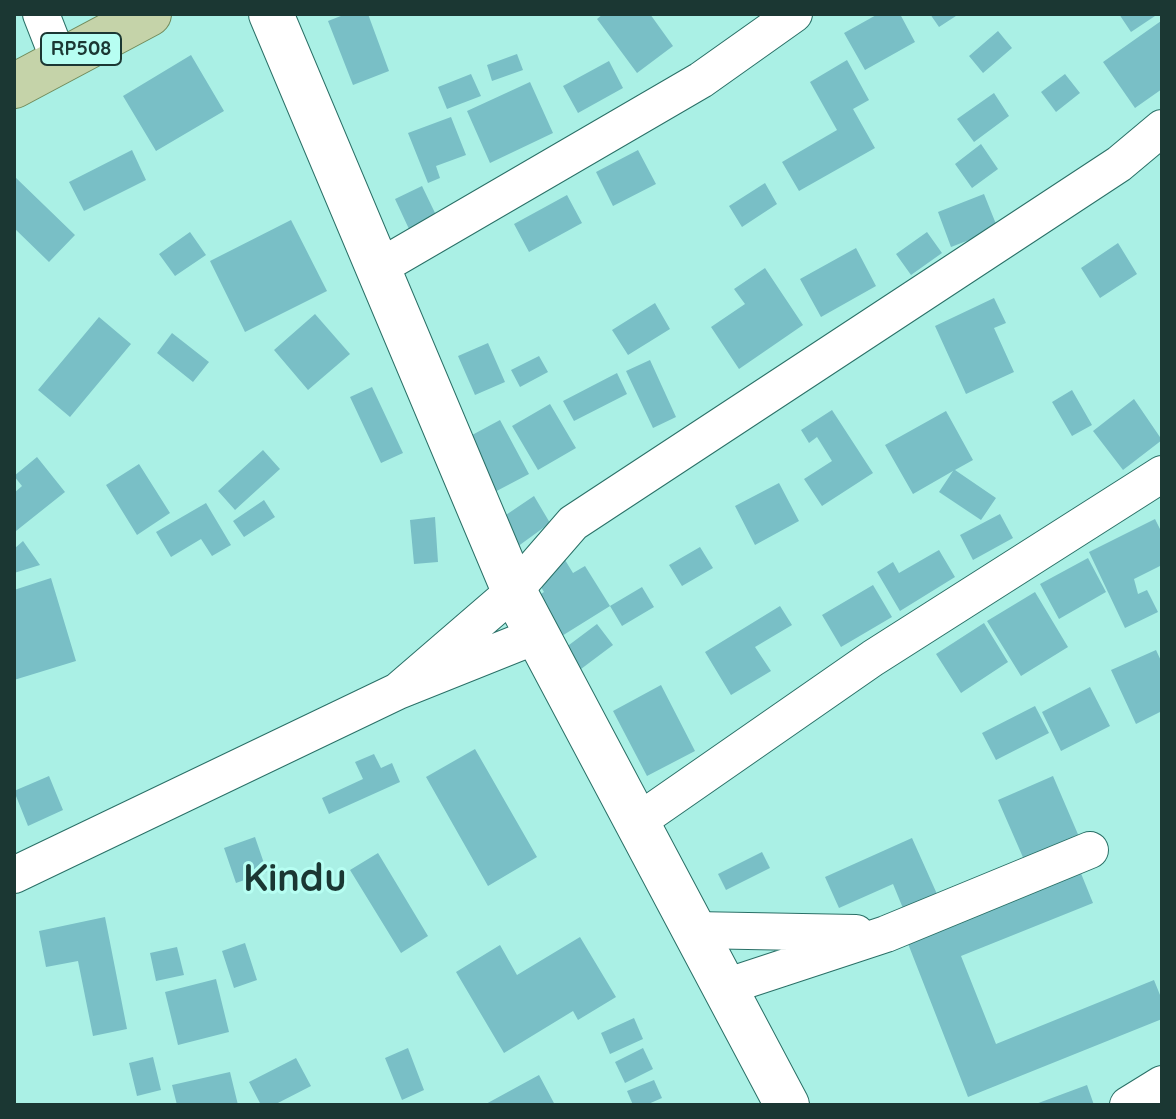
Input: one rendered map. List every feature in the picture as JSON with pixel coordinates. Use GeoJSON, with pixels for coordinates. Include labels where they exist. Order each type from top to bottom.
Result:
{"type":"FeatureCollection","features":[{"type":"Feature","properties":{"kind":"main road","name":"RP508"},"geometry":{"type":"LineString","coordinates":[[14,86],[149,14]]}},
{"type":"Feature","properties":{"kind":"street"},"geometry":{"type":"LineString","coordinates":[[41,14],[59,60]]}},
{"type":"Feature","properties":{"kind":"street"},"geometry":{"type":"LineString","coordinates":[[271,14],[514,591],[787,1105]]}},
{"type":"Feature","properties":{"kind":"street"},"geometry":{"type":"LineString","coordinates":[[378,268],[701,80],[794,14]]}},
{"type":"Feature","properties":{"kind":"street"},"geometry":{"type":"LineString","coordinates":[[398,691],[514,591],[573,523],[1119,164],[1162,128]]}},
{"type":"Feature","properties":{"kind":"street"},"geometry":{"type":"LineString","coordinates":[[637,822],[873,658],[1162,474]]}},
{"type":"Feature","properties":{"kind":"street"},"geometry":{"type":"LineString","coordinates":[[14,875],[398,691],[538,635]]}},
{"type":"Feature","properties":{"kind":"street"},"geometry":{"type":"LineString","coordinates":[[725,987],[886,934],[1090,850]]}},
{"type":"Feature","properties":{"kind":"street"},"geometry":{"type":"LineString","coordinates":[[694,930],[886,934]]}},
{"type":"Feature","properties":{"kind":"street"},"geometry":{"type":"LineString","coordinates":[[1128,1105],[1162,1084]]}},
{"type":"Feature","properties":{"kind":"building"},"geometry":{"type":"Polygon","coordinates":[[[346,14],[368,14],[389,71],[353,85],[328,21],[346,14]]]}},
{"type":"Feature","properties":{"kind":"building"},"geometry":{"type":"Polygon","coordinates":[[[603,14],[650,14],[673,46],[637,73],[597,19],[603,14]]]}},
{"type":"Feature","properties":{"kind":"building"},"geometry":{"type":"Polygon","coordinates":[[[878,14],[900,14],[915,42],[865,70],[844,33],[878,14]]]}},
{"type":"Feature","properties":{"kind":"building"},"geometry":{"type":"Polygon","coordinates":[[[930,14],[959,14],[939,27],[930,14]]]}},
{"type":"Feature","properties":{"kind":"building"},"geometry":{"type":"Polygon","coordinates":[[[1119,14],[1158,14],[1131,32],[1119,14]]]}},
{"type":"Feature","properties":{"kind":"building"},"geometry":{"type":"Polygon","coordinates":[[[1161,21],[1162,89],[1135,108],[1103,62],[1161,21]]]}},
{"type":"Feature","properties":{"kind":"building"},"geometry":{"type":"Polygon","coordinates":[[[998,31],[1012,48],[983,73],[969,56],[998,31]]]}},
{"type":"Feature","properties":{"kind":"building"},"geometry":{"type":"Polygon","coordinates":[[[517,54],[523,70],[492,81],[487,65],[517,54]]]}},
{"type":"Feature","properties":{"kind":"building"},"geometry":{"type":"Polygon","coordinates":[[[191,55],[224,111],[156,151],[123,96],[191,55]]]}},
{"type":"Feature","properties":{"kind":"building"},"geometry":{"type":"Polygon","coordinates":[[[847,60],[869,100],[853,109],[875,148],[799,191],[782,162],[837,130],[810,82],[847,60]]]}},
{"type":"Feature","properties":{"kind":"building"},"geometry":{"type":"Polygon","coordinates":[[[609,61],[623,88],[578,113],[563,86],[609,61]]]}},
{"type":"Feature","properties":{"kind":"building"},"geometry":{"type":"Polygon","coordinates":[[[471,74],[481,96],[447,109],[438,87],[471,74]]]}},
{"type":"Feature","properties":{"kind":"building"},"geometry":{"type":"Polygon","coordinates":[[[1065,74],[1080,93],[1056,112],[1041,92],[1065,74]]]}},
{"type":"Feature","properties":{"kind":"building"},"geometry":{"type":"Polygon","coordinates":[[[530,82],[553,133],[490,163],[467,111],[530,82]]]}},
{"type":"Feature","properties":{"kind":"building"},"geometry":{"type":"Polygon","coordinates":[[[994,93],[1009,116],[974,142],[957,119],[994,93]]]}},
{"type":"Feature","properties":{"kind":"building"},"geometry":{"type":"Polygon","coordinates":[[[451,117],[466,155],[436,166],[440,178],[428,183],[408,133],[451,117]]]}},
{"type":"Feature","properties":{"kind":"building"},"geometry":{"type":"Polygon","coordinates":[[[981,144],[998,169],[972,188],[955,164],[981,144]]]}},
{"type":"Feature","properties":{"kind":"building"},"geometry":{"type":"Polygon","coordinates":[[[132,150],[146,180],[84,211],[69,182],[132,150]]]}},
{"type":"Feature","properties":{"kind":"building"},"geometry":{"type":"Polygon","coordinates":[[[638,150],[656,184],[613,206],[596,172],[638,150]]]}},
{"type":"Feature","properties":{"kind":"building"},"geometry":{"type":"Polygon","coordinates":[[[14,176],[75,235],[49,262],[14,228],[14,176]]]}},
{"type":"Feature","properties":{"kind":"building"},"geometry":{"type":"Polygon","coordinates":[[[765,183],[777,204],[742,227],[729,206],[765,183]]]}},
{"type":"Feature","properties":{"kind":"building"},"geometry":{"type":"Polygon","coordinates":[[[422,186],[436,215],[409,229],[395,199],[422,186]]]}},
{"type":"Feature","properties":{"kind":"building"},"geometry":{"type":"Polygon","coordinates":[[[984,194],[998,229],[951,247],[938,212],[984,194]]]}},
{"type":"Feature","properties":{"kind":"building"},"geometry":{"type":"Polygon","coordinates":[[[567,195],[582,223],[529,252],[514,224],[567,195]]]}},
{"type":"Feature","properties":{"kind":"building"},"geometry":{"type":"Polygon","coordinates":[[[291,220],[327,291],[245,332],[210,261],[291,220]]]}},
{"type":"Feature","properties":{"kind":"building"},"geometry":{"type":"Polygon","coordinates":[[[190,232],[206,255],[175,276],[159,254],[190,232]]]}},
{"type":"Feature","properties":{"kind":"building"},"geometry":{"type":"Polygon","coordinates":[[[927,232],[942,253],[911,275],[896,254],[927,232]]]}},
{"type":"Feature","properties":{"kind":"building"},"geometry":{"type":"Polygon","coordinates":[[[1118,243],[1137,274],[1100,298],[1081,268],[1118,243]]]}},
{"type":"Feature","properties":{"kind":"building"},"geometry":{"type":"Polygon","coordinates":[[[856,248],[876,286],[821,317],[800,279],[856,248]]]}},
{"type":"Feature","properties":{"kind":"building"},"geometry":{"type":"Polygon","coordinates":[[[765,268],[803,325],[739,369],[711,327],[745,304],[734,289],[765,268]]]}},
{"type":"Feature","properties":{"kind":"building"},"geometry":{"type":"Polygon","coordinates":[[[994,298],[1006,323],[994,328],[1014,372],[966,394],[935,326],[994,298]]]}},
{"type":"Feature","properties":{"kind":"building"},"geometry":{"type":"Polygon","coordinates":[[[655,303],[670,329],[628,355],[612,330],[655,303]]]}},
{"type":"Feature","properties":{"kind":"building"},"geometry":{"type":"Polygon","coordinates":[[[315,314],[350,354],[308,390],[274,350],[315,314]]]}},
{"type":"Feature","properties":{"kind":"building"},"geometry":{"type":"Polygon","coordinates":[[[99,317],[131,344],[70,417],[38,390],[99,317]]]}},
{"type":"Feature","properties":{"kind":"building"},"geometry":{"type":"Polygon","coordinates":[[[172,333],[209,362],[193,382],[157,353],[172,333]]]}},
{"type":"Feature","properties":{"kind":"building"},"geometry":{"type":"Polygon","coordinates":[[[488,343],[505,382],[475,395],[458,356],[488,343]]]}},
{"type":"Feature","properties":{"kind":"building"},"geometry":{"type":"Polygon","coordinates":[[[539,356],[548,372],[520,387],[511,370],[539,356]]]}},
{"type":"Feature","properties":{"kind":"building"},"geometry":{"type":"Polygon","coordinates":[[[650,360],[676,417],[653,428],[626,371],[650,360]]]}},
{"type":"Feature","properties":{"kind":"building"},"geometry":{"type":"Polygon","coordinates":[[[617,373],[627,394],[574,421],[563,401],[617,373]]]}},
{"type":"Feature","properties":{"kind":"building"},"geometry":{"type":"Polygon","coordinates":[[[372,387],[403,453],[381,463],[350,397],[372,387]]]}},
{"type":"Feature","properties":{"kind":"building"},"geometry":{"type":"Polygon","coordinates":[[[1072,390],[1092,425],[1072,436],[1052,402],[1072,390]]]}},
{"type":"Feature","properties":{"kind":"building"},"geometry":{"type":"Polygon","coordinates":[[[1134,399],[1162,440],[1123,470],[1093,431],[1134,399]]]}},
{"type":"Feature","properties":{"kind":"building"},"geometry":{"type":"Polygon","coordinates":[[[550,404],[576,448],[538,470],[512,426],[550,404]]]}},
{"type":"Feature","properties":{"kind":"building"},"geometry":{"type":"Polygon","coordinates":[[[832,410],[873,473],[822,506],[804,479],[832,461],[817,437],[809,443],[801,430],[832,410]]]}},
{"type":"Feature","properties":{"kind":"building"},"geometry":{"type":"Polygon","coordinates":[[[946,411],[973,460],[955,470],[996,498],[981,520],[939,492],[953,471],[913,494],[885,445],[946,411]]]}},
{"type":"Feature","properties":{"kind":"building"},"geometry":{"type":"Polygon","coordinates":[[[500,420],[529,474],[489,495],[461,441],[500,420]]]}},
{"type":"Feature","properties":{"kind":"building"},"geometry":{"type":"Polygon","coordinates":[[[263,450],[280,469],[235,510],[218,491],[263,450]]]}},
{"type":"Feature","properties":{"kind":"building"},"geometry":{"type":"Polygon","coordinates":[[[37,457],[65,492],[16,531],[14,493],[22,486],[14,476],[37,457]]]}},
{"type":"Feature","properties":{"kind":"building"},"geometry":{"type":"Polygon","coordinates":[[[139,464],[170,513],[137,535],[106,485],[139,464]]]}},
{"type":"Feature","properties":{"kind":"building"},"geometry":{"type":"Polygon","coordinates":[[[779,483],[799,521],[755,545],[735,506],[779,483]]]}},
{"type":"Feature","properties":{"kind":"building"},"geometry":{"type":"Polygon","coordinates":[[[534,496],[550,523],[517,547],[500,519],[534,496]]]}},
{"type":"Feature","properties":{"kind":"building"},"geometry":{"type":"Polygon","coordinates":[[[264,500],[275,517],[244,537],[233,521],[264,500]]]}},
{"type":"Feature","properties":{"kind":"building"},"geometry":{"type":"Polygon","coordinates":[[[206,503],[231,545],[212,556],[201,539],[171,557],[156,532],[206,503]]]}},
{"type":"Feature","properties":{"kind":"building"},"geometry":{"type":"Polygon","coordinates":[[[1000,514],[1013,538],[973,560],[960,535],[1000,514]]]}},
{"type":"Feature","properties":{"kind":"building"},"geometry":{"type":"Polygon","coordinates":[[[435,517],[438,562],[414,564],[410,520],[435,517]]]}},
{"type":"Feature","properties":{"kind":"building"},"geometry":{"type":"Polygon","coordinates":[[[1155,519],[1162,533],[1162,565],[1134,579],[1138,594],[1147,590],[1158,612],[1125,628],[1089,552],[1155,519]]]}},
{"type":"Feature","properties":{"kind":"building"},"geometry":{"type":"Polygon","coordinates":[[[23,541],[40,565],[14,573],[14,549],[23,541]]]}},
{"type":"Feature","properties":{"kind":"building"},"geometry":{"type":"Polygon","coordinates":[[[700,547],[713,568],[682,586],[669,565],[700,547]]]}},
{"type":"Feature","properties":{"kind":"building"},"geometry":{"type":"Polygon","coordinates":[[[939,550],[955,577],[900,611],[877,572],[893,562],[899,573],[939,550]]]}},
{"type":"Feature","properties":{"kind":"building"},"geometry":{"type":"Polygon","coordinates":[[[1088,558],[1106,592],[1059,619],[1040,584],[1088,558]]]}},
{"type":"Feature","properties":{"kind":"building"},"geometry":{"type":"Polygon","coordinates":[[[565,560],[573,573],[585,566],[610,606],[557,639],[533,599],[544,592],[536,579],[565,560]]]}},
{"type":"Feature","properties":{"kind":"building"},"geometry":{"type":"Polygon","coordinates":[[[51,578],[76,661],[14,680],[14,590],[51,578]]]}},
{"type":"Feature","properties":{"kind":"building"},"geometry":{"type":"Polygon","coordinates":[[[873,585],[892,617],[841,647],[822,615],[873,585]]]}},
{"type":"Feature","properties":{"kind":"building"},"geometry":{"type":"Polygon","coordinates":[[[642,587],[654,607],[622,626],[610,606],[642,587]]]}},
{"type":"Feature","properties":{"kind":"building"},"geometry":{"type":"Polygon","coordinates":[[[1035,592],[1068,647],[1021,676],[987,621],[1035,592]]]}},
{"type":"Feature","properties":{"kind":"building"},"geometry":{"type":"Polygon","coordinates":[[[780,606],[792,625],[755,647],[771,671],[731,695],[705,652],[780,606]]]}},
{"type":"Feature","properties":{"kind":"building"},"geometry":{"type":"Polygon","coordinates":[[[984,623],[1008,662],[961,693],[936,654],[984,623]]]}},
{"type":"Feature","properties":{"kind":"building"},"geometry":{"type":"Polygon","coordinates":[[[597,624],[613,645],[577,672],[561,651],[597,624]]]}},
{"type":"Feature","properties":{"kind":"building"},"geometry":{"type":"Polygon","coordinates":[[[1156,650],[1162,663],[1162,711],[1136,724],[1111,670],[1156,650]]]}},
{"type":"Feature","properties":{"kind":"building"},"geometry":{"type":"Polygon","coordinates":[[[661,685],[695,751],[647,776],[613,711],[661,685]]]}},
{"type":"Feature","properties":{"kind":"building"},"geometry":{"type":"Polygon","coordinates":[[[1090,687],[1110,726],[1061,751],[1042,712],[1090,687]]]}},
{"type":"Feature","properties":{"kind":"building"},"geometry":{"type":"Polygon","coordinates":[[[1035,706],[1049,733],[996,760],[982,733],[1035,706]]]}},
{"type":"Feature","properties":{"kind":"building"},"geometry":{"type":"Polygon","coordinates":[[[475,749],[537,857],[488,886],[426,777],[475,749]]]}},
{"type":"Feature","properties":{"kind":"building"},"geometry":{"type":"Polygon","coordinates":[[[374,754],[381,768],[392,763],[400,782],[329,814],[322,798],[363,779],[355,762],[374,754]]]}},
{"type":"Feature","properties":{"kind":"building"},"geometry":{"type":"Polygon","coordinates":[[[49,776],[63,810],[28,826],[14,791],[49,776]]]}},
{"type":"Feature","properties":{"kind":"building"},"geometry":{"type":"Polygon","coordinates":[[[1053,776],[1080,839],[1025,862],[998,800],[1053,776]]]}},
{"type":"Feature","properties":{"kind":"building"},"geometry":{"type":"Polygon","coordinates":[[[255,837],[267,872],[236,883],[224,848],[255,837]]]}},
{"type":"Feature","properties":{"kind":"building"},"geometry":{"type":"Polygon","coordinates":[[[912,838],[941,903],[907,918],[893,884],[839,908],[825,877],[912,838]]]}},
{"type":"Feature","properties":{"kind":"building"},"geometry":{"type":"Polygon","coordinates":[[[762,852],[770,868],[726,890],[718,874],[762,852]]]}},
{"type":"Feature","properties":{"kind":"building"},"geometry":{"type":"Polygon","coordinates":[[[378,853],[428,936],[401,953],[350,870],[378,853]]]}},
{"type":"Feature","properties":{"kind":"building"},"geometry":{"type":"Polygon","coordinates":[[[1078,866],[1093,903],[961,956],[996,1044],[1154,980],[1162,1000],[1162,1019],[968,1097],[905,936],[1078,866]]]}},
{"type":"Feature","properties":{"kind":"building"},"geometry":{"type":"Polygon","coordinates":[[[105,917],[127,1029],[93,1036],[78,961],[46,967],[39,931],[105,917]]]}},
{"type":"Feature","properties":{"kind":"building"},"geometry":{"type":"Polygon","coordinates":[[[580,937],[616,997],[578,1020],[573,1011],[504,1053],[456,972],[500,945],[517,975],[580,937]]]}},
{"type":"Feature","properties":{"kind":"building"},"geometry":{"type":"Polygon","coordinates":[[[245,943],[257,980],[234,988],[222,951],[245,943]]]}},
{"type":"Feature","properties":{"kind":"building"},"geometry":{"type":"Polygon","coordinates":[[[177,947],[184,975],[156,981],[150,953],[177,947]]]}},
{"type":"Feature","properties":{"kind":"building"},"geometry":{"type":"Polygon","coordinates":[[[216,979],[229,1032],[178,1045],[165,992],[216,979]]]}},
{"type":"Feature","properties":{"kind":"building"},"geometry":{"type":"Polygon","coordinates":[[[634,1018],[643,1039],[610,1054],[601,1033],[634,1018]]]}},
{"type":"Feature","properties":{"kind":"building"},"geometry":{"type":"Polygon","coordinates":[[[408,1048],[424,1090],[402,1100],[385,1058],[408,1048]]]}},
{"type":"Feature","properties":{"kind":"building"},"geometry":{"type":"Polygon","coordinates":[[[643,1048],[653,1069],[625,1083],[615,1062],[643,1048]]]}},
{"type":"Feature","properties":{"kind":"building"},"geometry":{"type":"Polygon","coordinates":[[[153,1057],[161,1090],[137,1096],[129,1063],[153,1057]]]}},
{"type":"Feature","properties":{"kind":"building"},"geometry":{"type":"Polygon","coordinates":[[[296,1058],[311,1086],[274,1105],[261,1105],[249,1082],[296,1058]]]}},
{"type":"Feature","properties":{"kind":"building"},"geometry":{"type":"Polygon","coordinates":[[[230,1072],[238,1105],[177,1105],[172,1085],[230,1072]]]}},
{"type":"Feature","properties":{"kind":"building"},"geometry":{"type":"Polygon","coordinates":[[[539,1075],[555,1105],[484,1105],[539,1075]]]}},
{"type":"Feature","properties":{"kind":"building"},"geometry":{"type":"Polygon","coordinates":[[[654,1080],[662,1098],[646,1105],[633,1105],[627,1091],[654,1080]]]}},
{"type":"Feature","properties":{"kind":"building"},"geometry":{"type":"Polygon","coordinates":[[[1087,1085],[1094,1105],[1033,1105],[1087,1085]]]}},
{"type":"Feature","properties":{"kind":"district","name":"Kindu"},"geometry":{"type":"Point","coordinates":[295,880]}}]}
